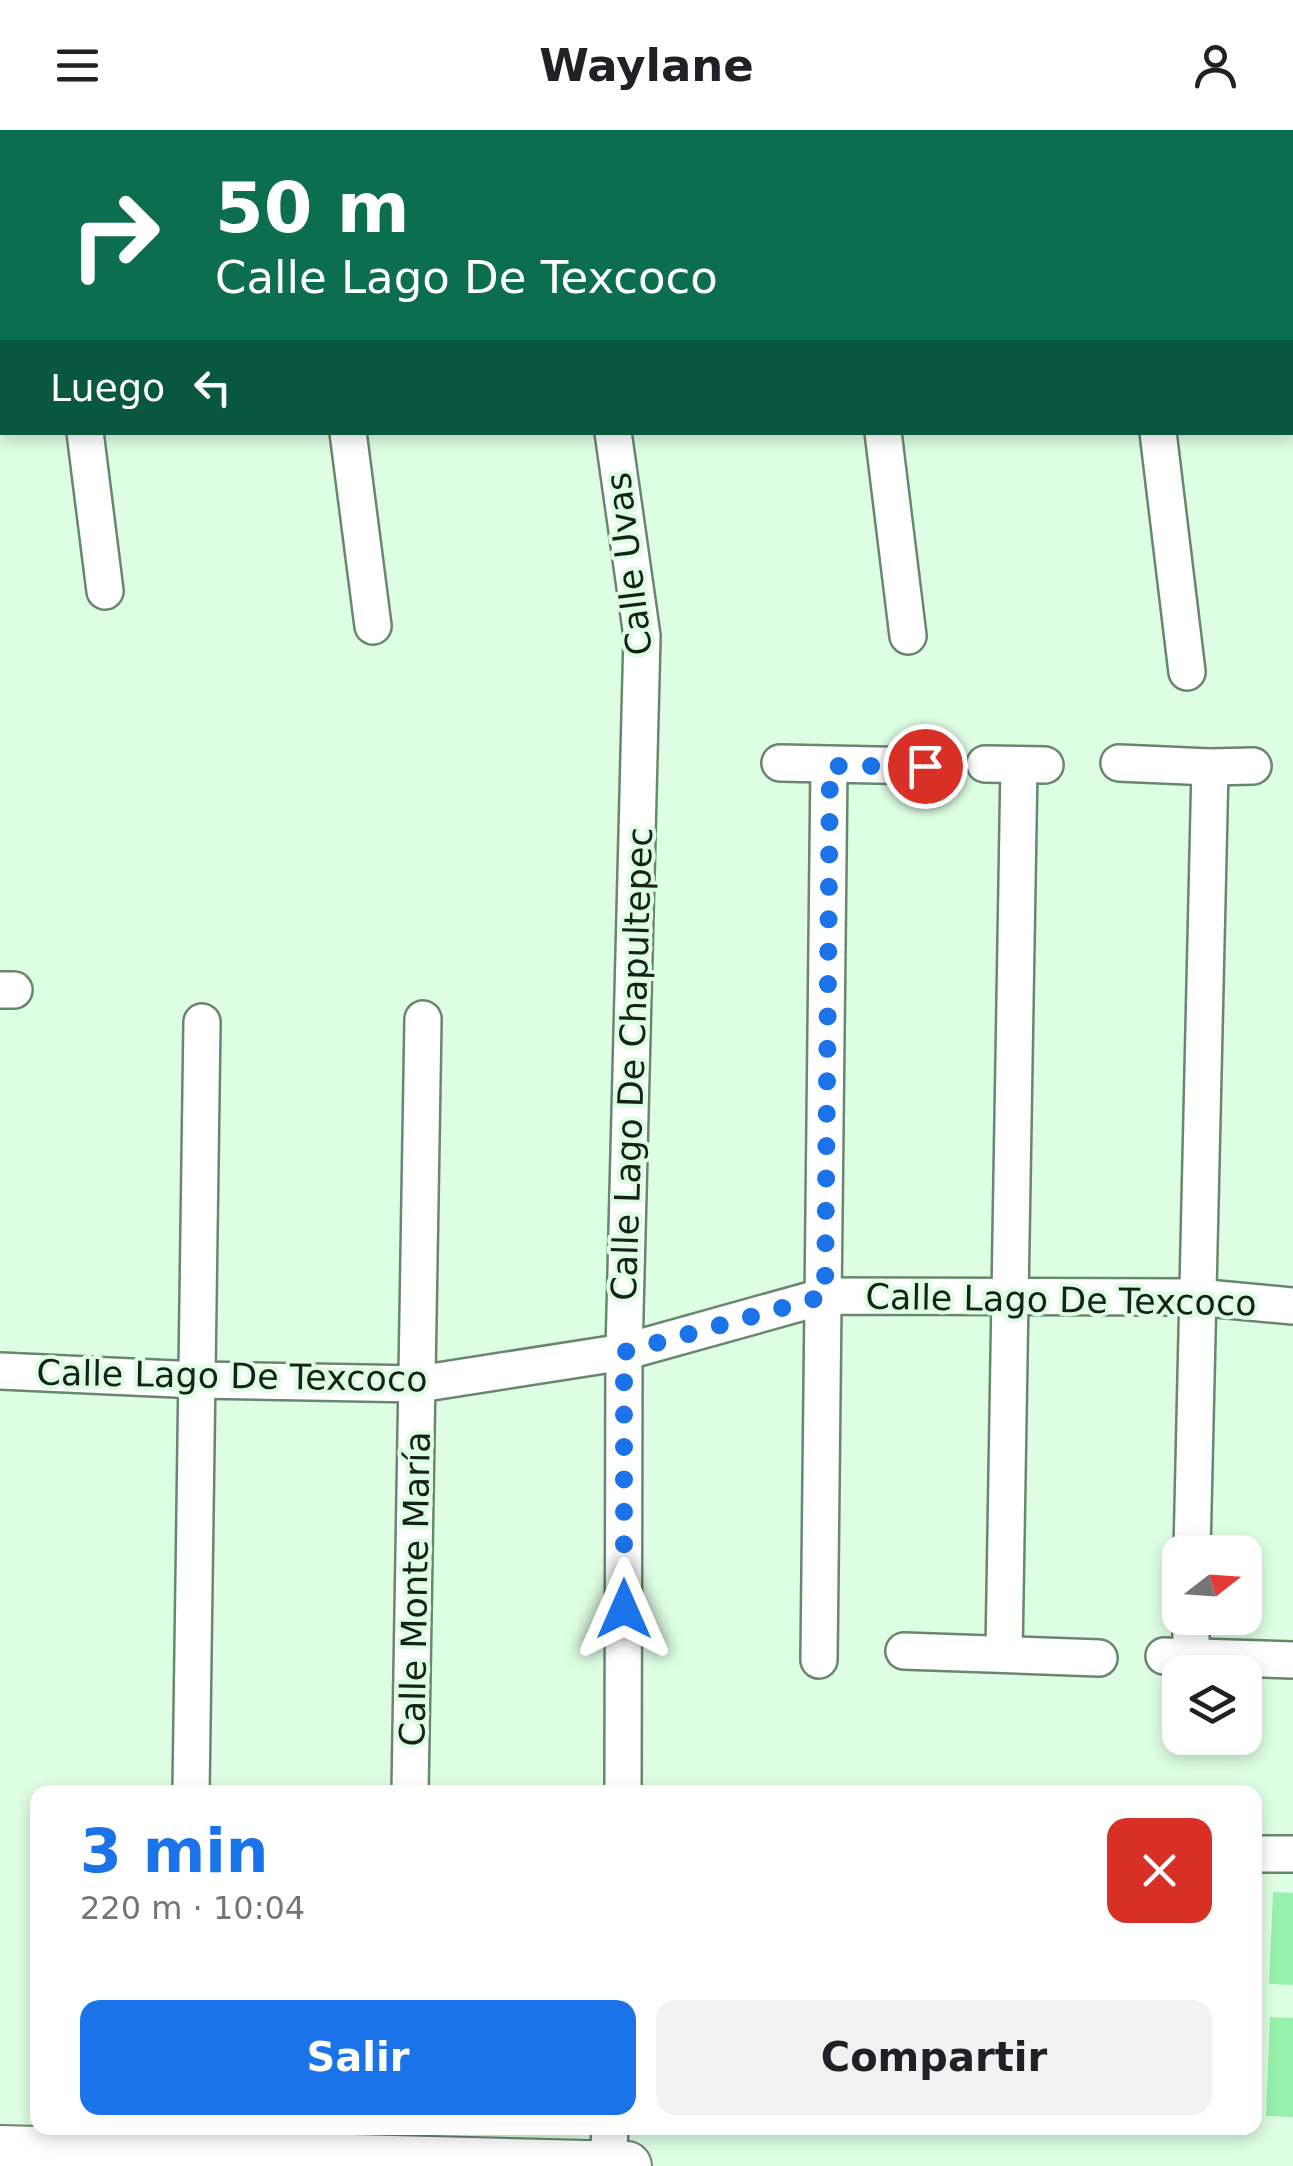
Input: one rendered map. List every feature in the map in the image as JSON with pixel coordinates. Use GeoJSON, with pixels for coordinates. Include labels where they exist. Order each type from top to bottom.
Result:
{"type":"FeatureCollection","features":[{"type":"Feature","properties":{"kind":"street"},"geometry":{"type":"LineString","coordinates":[[85,435],[105,591]]}},
{"type":"Feature","properties":{"kind":"street"},"geometry":{"type":"LineString","coordinates":[[348,435],[373,626]]}},
{"type":"Feature","properties":{"kind":"street","name":"Calle Uvas"},"geometry":{"type":"LineString","coordinates":[[613,435],[642,636],[642,695]]}},
{"type":"Feature","properties":{"kind":"street"},"geometry":{"type":"LineString","coordinates":[[883,435],[908,636]]}},
{"type":"Feature","properties":{"kind":"street"},"geometry":{"type":"LineString","coordinates":[[1158,435],[1186,672]]}},
{"type":"Feature","properties":{"kind":"street","name":"Calle Lago De Chapultepec"},"geometry":{"type":"LineString","coordinates":[[623,1785],[624,1352],[642,695]]}},
{"type":"Feature","properties":{"kind":"street"},"geometry":{"type":"LineString","coordinates":[[780,763],[925,766]]}},
{"type":"Feature","properties":{"kind":"street"},"geometry":{"type":"LineString","coordinates":[[1119,763],[1253,766]]}},
{"type":"Feature","properties":{"kind":"street"},"geometry":{"type":"LineString","coordinates":[[1004,1654],[1016,765]]}},
{"type":"Feature","properties":{"kind":"street"},"geometry":{"type":"LineString","coordinates":[[819,1660],[830,766]]}},
{"type":"Feature","properties":{"kind":"street"},"geometry":{"type":"LineString","coordinates":[[1192,1535],[1210,768]]}},
{"type":"Feature","properties":{"kind":"street","name":"Calle Monte María"},"geometry":{"type":"LineString","coordinates":[[410,1785],[423,1019]]}},
{"type":"Feature","properties":{"kind":"street"},"geometry":{"type":"LineString","coordinates":[[192,1785],[202,1022]]}},
{"type":"Feature","properties":{"kind":"street","name":"Calle Lago De Texcoco"},"geometry":{"type":"LineString","coordinates":[[0,1371],[418,1384],[624,1352],[825,1296],[1196,1297],[1293,1306]]}},
{"type":"Feature","properties":{"kind":"street"},"geometry":{"type":"LineString","coordinates":[[1185,1635],[1178,1656],[1293,1660]]}},
{"type":"Feature","properties":{"kind":"street"},"geometry":{"type":"LineString","coordinates":[[904,1651],[1099,1658]]}},
{"type":"Feature","properties":{"kind":"street"},"geometry":{"type":"LineString","coordinates":[[1262,1854],[1293,1854]]}},
{"type":"Feature","properties":{"kind":"street"},"geometry":{"type":"LineString","coordinates":[[608,2166],[610,2135]]}},
{"type":"Feature","properties":{"kind":"street"},"geometry":{"type":"LineString","coordinates":[[0,2150],[627,2166]]}},
{"type":"Feature","properties":{"kind":"building"},"geometry":{"type":"Polygon","coordinates":[[[1273,1892],[1293,1893],[1293,1985],[1269,1984],[1273,1892]]]}},
{"type":"Feature","properties":{"kind":"building"},"geometry":{"type":"Polygon","coordinates":[[[1270,2017],[1293,2018],[1293,2117],[1266,2116],[1270,2017]]]}},
{"type":"Feature","properties":{"kind":"route"},"geometry":{"type":"LineString","coordinates":[[624,1609],[624,1352],[825,1296],[830,766],[925,766]]}}]}
